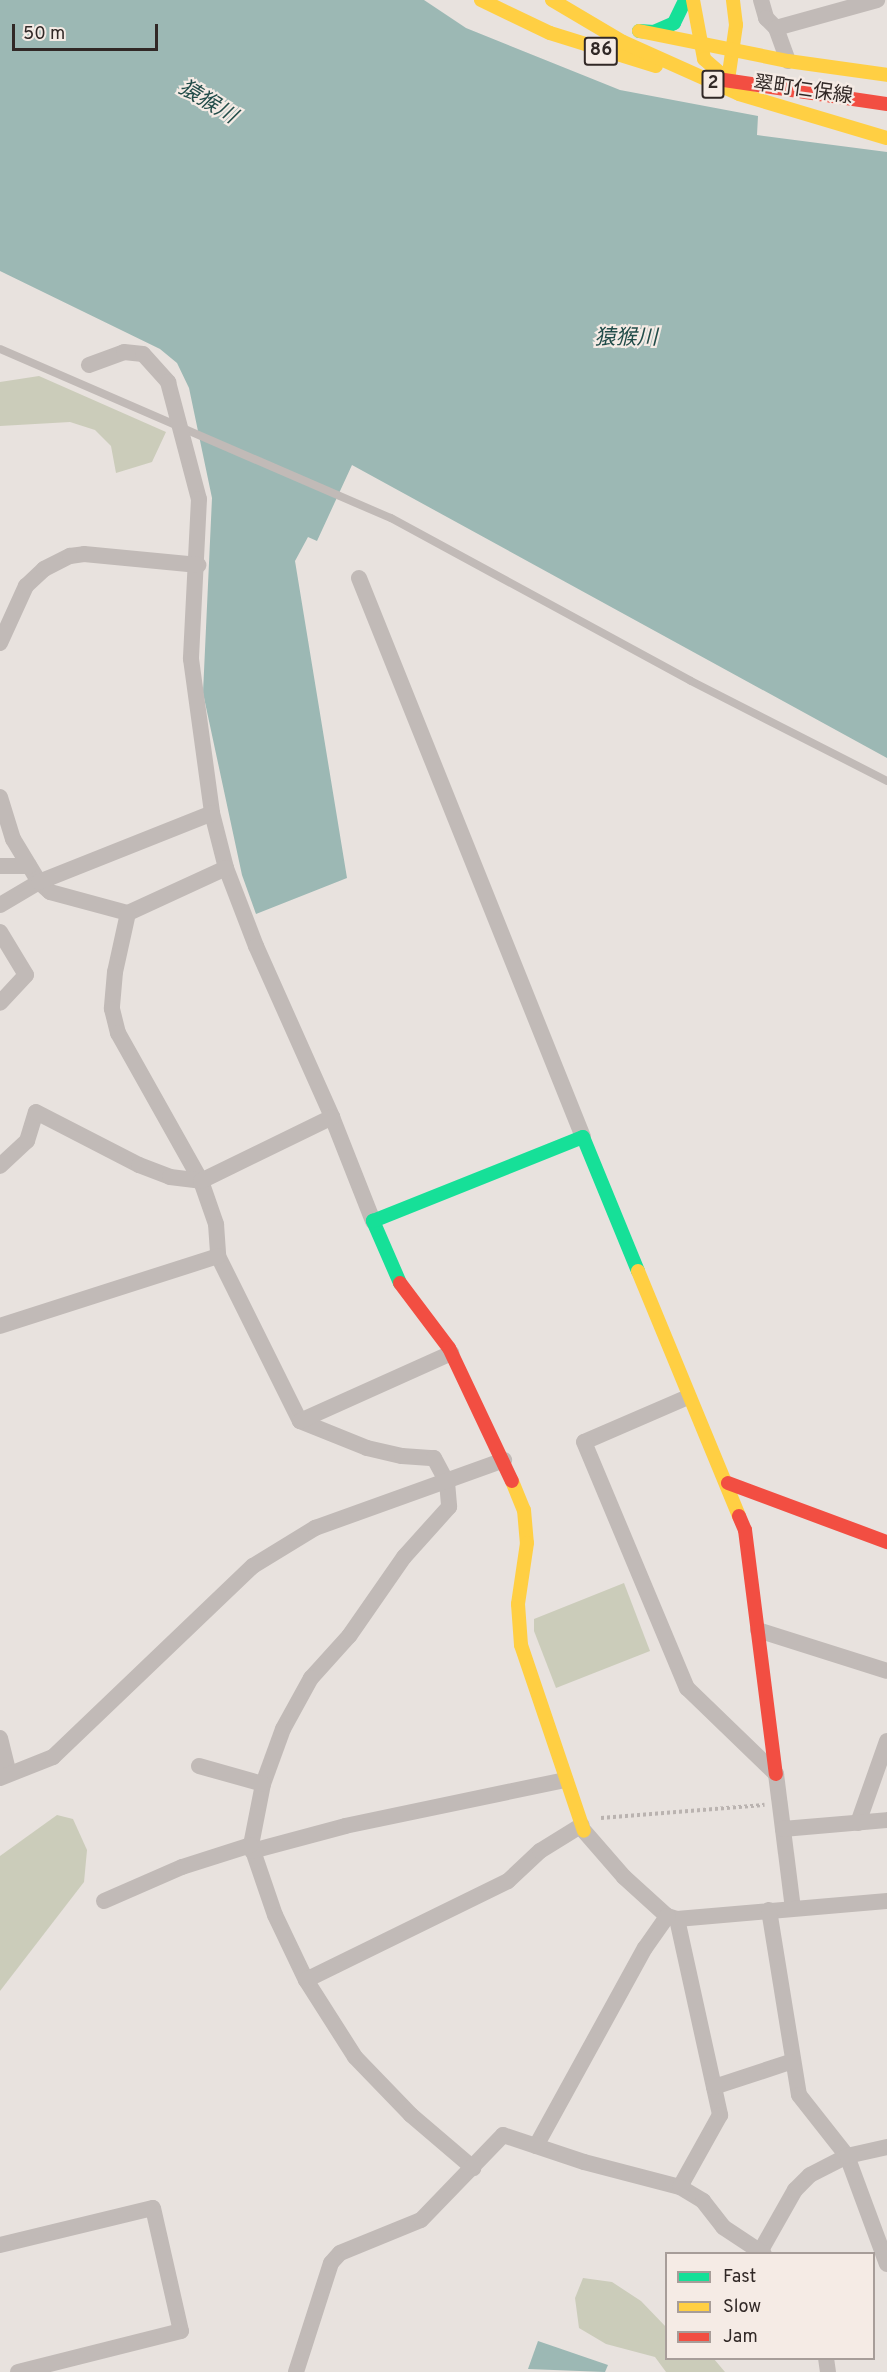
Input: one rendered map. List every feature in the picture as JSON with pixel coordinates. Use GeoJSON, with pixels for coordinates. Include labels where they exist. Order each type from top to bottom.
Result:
{"type":"FeatureCollection","features":[{"type":"Feature","properties":{"kind":"main road","name":"翠町仁保線"},"geometry":{"type":"LineString","coordinates":[[481,0],[595,50],[728,81],[887,104]]}},
{"type":"Feature","properties":{"kind":"main road","name":"翠町仁保線"},"geometry":{"type":"LineString","coordinates":[[545,0],[639,31],[733,52],[887,75]]}},
{"type":"Feature","properties":{"kind":"main road","name":"2"},"geometry":{"type":"LineString","coordinates":[[552,0],[623,42],[739,94],[887,138]]}},
{"type":"Feature","properties":{"kind":"main road"},"geometry":{"type":"LineString","coordinates":[[639,31],[654,32],[674,23],[685,0]]}},
{"type":"Feature","properties":{"kind":"main road"},"geometry":{"type":"LineString","coordinates":[[693,0],[698,44],[704,59],[728,81]]}},
{"type":"Feature","properties":{"kind":"main road"},"geometry":{"type":"LineString","coordinates":[[728,81],[736,25],[733,0]]}},
{"type":"Feature","properties":{"kind":"main road"},"geometry":{"type":"LineString","coordinates":[[582,1826],[521,1645],[518,1604],[526,1543],[525,1521],[504,1460],[451,1353],[396,1277],[373,1221],[583,1137],[713,1459],[728,1484],[745,1530],[776,1774]]}},
{"type":"Feature","properties":{"kind":"main road"},"geometry":{"type":"LineString","coordinates":[[728,1484],[887,1542]]}},
{"type":"Feature","properties":{"kind":"street"},"geometry":{"type":"LineString","coordinates":[[761,0],[766,18],[776,28],[788,62]]}},
{"type":"Feature","properties":{"kind":"street"},"geometry":{"type":"LineString","coordinates":[[776,28],[877,0]]}},
{"type":"Feature","properties":{"kind":"street"},"geometry":{"type":"LineString","coordinates":[[89,365],[124,352],[143,354],[168,382],[199,499],[198,565],[191,659],[212,813],[226,868],[256,946],[332,1117],[373,1221]]}},
{"type":"Feature","properties":{"kind":"street"},"geometry":{"type":"LineString","coordinates":[[0,643],[26,586],[44,569],[70,556],[84,554],[198,565]]}},
{"type":"Feature","properties":{"kind":"street"},"geometry":{"type":"LineString","coordinates":[[359,578],[583,1137]]}},
{"type":"Feature","properties":{"kind":"street"},"geometry":{"type":"LineString","coordinates":[[0,797],[13,839],[39,882],[50,892],[128,912],[226,868]]}},
{"type":"Feature","properties":{"kind":"street"},"geometry":{"type":"LineString","coordinates":[[0,905],[39,882],[212,813]]}},
{"type":"Feature","properties":{"kind":"street"},"geometry":{"type":"LineString","coordinates":[[0,866],[29,866]]}},
{"type":"Feature","properties":{"kind":"street"},"geometry":{"type":"LineString","coordinates":[[128,912],[115,972],[112,1009],[118,1033],[201,1180],[216,1224],[218,1256],[300,1421],[367,1448],[402,1456],[434,1458],[447,1482],[449,1507],[404,1557],[349,1636],[311,1678],[283,1729],[263,1784],[252,1848],[275,1915],[306,1980],[355,2057],[376,2082],[473,2168]]}},
{"type":"Feature","properties":{"kind":"street"},"geometry":{"type":"LineString","coordinates":[[0,932],[26,975],[0,1003]]}},
{"type":"Feature","properties":{"kind":"street"},"geometry":{"type":"LineString","coordinates":[[0,1166],[27,1141],[36,1112],[139,1165],[170,1177],[201,1180],[332,1117]]}},
{"type":"Feature","properties":{"kind":"street"},"geometry":{"type":"LineString","coordinates":[[0,1326],[218,1256]]}},
{"type":"Feature","properties":{"kind":"street"},"geometry":{"type":"LineString","coordinates":[[300,1421],[451,1353]]}},
{"type":"Feature","properties":{"kind":"street"},"geometry":{"type":"LineString","coordinates":[[688,1397],[584,1442],[687,1688],[776,1774],[793,1908]]}},
{"type":"Feature","properties":{"kind":"street"},"geometry":{"type":"LineString","coordinates":[[0,1738],[4,1776],[53,1756],[253,1566],[315,1528],[504,1460]]}},
{"type":"Feature","properties":{"kind":"street"},"geometry":{"type":"LineString","coordinates":[[758,1630],[887,1671]]}},
{"type":"Feature","properties":{"kind":"street"},"geometry":{"type":"LineString","coordinates":[[858,1822],[887,1741]]}},
{"type":"Feature","properties":{"kind":"street"},"geometry":{"type":"LineString","coordinates":[[199,1766],[263,1784]]}},
{"type":"Feature","properties":{"kind":"street"},"geometry":{"type":"LineString","coordinates":[[104,1901],[182,1867],[252,1848],[565,1780]]}},
{"type":"Feature","properties":{"kind":"street"},"geometry":{"type":"LineString","coordinates":[[783,1829],[887,1820]]}},
{"type":"Feature","properties":{"kind":"street"},"geometry":{"type":"LineString","coordinates":[[306,1980],[508,1881],[540,1851],[582,1826],[624,1877],[672,1917],[720,2115],[680,2187]]}},
{"type":"Feature","properties":{"kind":"street"},"geometry":{"type":"LineString","coordinates":[[536,2146],[645,1948],[672,1917],[887,1901]]}},
{"type":"Feature","properties":{"kind":"street"},"geometry":{"type":"LineString","coordinates":[[768,1910],[790,2062],[799,2095],[847,2156],[887,2264]]}},
{"type":"Feature","properties":{"kind":"street"},"geometry":{"type":"LineString","coordinates":[[714,2087],[790,2062]]}},
{"type":"Feature","properties":{"kind":"street"},"geometry":{"type":"LineString","coordinates":[[296,2372],[331,2263],[339,2253],[421,2220],[503,2134],[536,2146],[680,2187],[703,2201],[723,2227],[762,2252],[795,2190],[810,2175],[847,2156],[887,2147]]}},
{"type":"Feature","properties":{"kind":"street"},"geometry":{"type":"LineString","coordinates":[[0,2245],[153,2208],[181,2331],[18,2372]]}},
{"type":"Feature","properties":{"kind":"lane"},"geometry":{"type":"LineString","coordinates":[[0,349],[321,485],[887,781]]}},
{"type":"Feature","properties":{"kind":"path"},"geometry":{"type":"LineString","coordinates":[[582,1826],[780,1804]]}},
{"type":"Feature","properties":{"kind":"green space"},"geometry":{"type":"Polygon","coordinates":[[[39,376],[166,432],[152,462],[116,473],[111,446],[95,430],[70,422],[0,426],[0,382],[39,376]]]}},
{"type":"Feature","properties":{"kind":"green space"},"geometry":{"type":"Polygon","coordinates":[[[624,1583],[650,1651],[556,1688],[534,1631],[534,1619],[624,1583]]]}},
{"type":"Feature","properties":{"kind":"green space"},"geometry":{"type":"Polygon","coordinates":[[[57,1815],[73,1819],[87,1850],[84,1882],[0,1991],[0,1856],[57,1815]]]}},
{"type":"Feature","properties":{"kind":"green space"},"geometry":{"type":"Polygon","coordinates":[[[583,2278],[612,2282],[641,2301],[665,2326],[665,2360],[715,2360],[725,2372],[666,2372],[655,2357],[606,2344],[579,2328],[575,2298],[583,2278]]]}},
{"type":"Feature","properties":{"kind":"water","name":"猿猴川"},"geometry":{"type":"Polygon","coordinates":[[[0,0],[424,0],[466,28],[620,90],[758,116],[757,135],[887,152],[887,758],[352,465],[317,541],[308,537],[295,561],[347,878],[256,914],[242,875],[203,693],[212,498],[189,388],[177,363],[160,349],[0,271],[0,0]]]}},
{"type":"Feature","properties":{"kind":"water"},"geometry":{"type":"Polygon","coordinates":[[[538,2341],[608,2365],[605,2372],[528,2369],[538,2341]]]}},
{"type":"Feature","properties":{"kind":"traffic: fast"},"geometry":{"type":"LineString","coordinates":[[639,31],[654,32],[674,23],[685,0]]}},
{"type":"Feature","properties":{"kind":"traffic: fast"},"geometry":{"type":"LineString","coordinates":[[400,1283],[373,1221],[583,1137],[638,1271]]}},
{"type":"Feature","properties":{"kind":"traffic: slow"},"geometry":{"type":"LineString","coordinates":[[481,0],[550,33],[656,66]]}},
{"type":"Feature","properties":{"kind":"traffic: slow"},"geometry":{"type":"LineString","coordinates":[[552,0],[623,42],[739,94],[887,138]]}},
{"type":"Feature","properties":{"kind":"traffic: slow"},"geometry":{"type":"LineString","coordinates":[[693,0],[704,59],[728,80],[736,25],[733,0]]}},
{"type":"Feature","properties":{"kind":"traffic: slow"},"geometry":{"type":"LineString","coordinates":[[639,31],[788,61],[887,75]]}},
{"type":"Feature","properties":{"kind":"traffic: slow"},"geometry":{"type":"LineString","coordinates":[[638,1271],[739,1516]]}},
{"type":"Feature","properties":{"kind":"traffic: slow"},"geometry":{"type":"LineString","coordinates":[[512,1481],[524,1510],[527,1543],[518,1604],[521,1645],[584,1831]]}},
{"type":"Feature","properties":{"kind":"traffic: jam"},"geometry":{"type":"LineString","coordinates":[[724,80],[887,104]]}},
{"type":"Feature","properties":{"kind":"traffic: jam"},"geometry":{"type":"LineString","coordinates":[[400,1283],[449,1348],[512,1481]]}},
{"type":"Feature","properties":{"kind":"traffic: jam"},"geometry":{"type":"LineString","coordinates":[[728,1483],[887,1542]]}},
{"type":"Feature","properties":{"kind":"traffic: jam"},"geometry":{"type":"LineString","coordinates":[[739,1516],[745,1530],[776,1774]]}}]}
